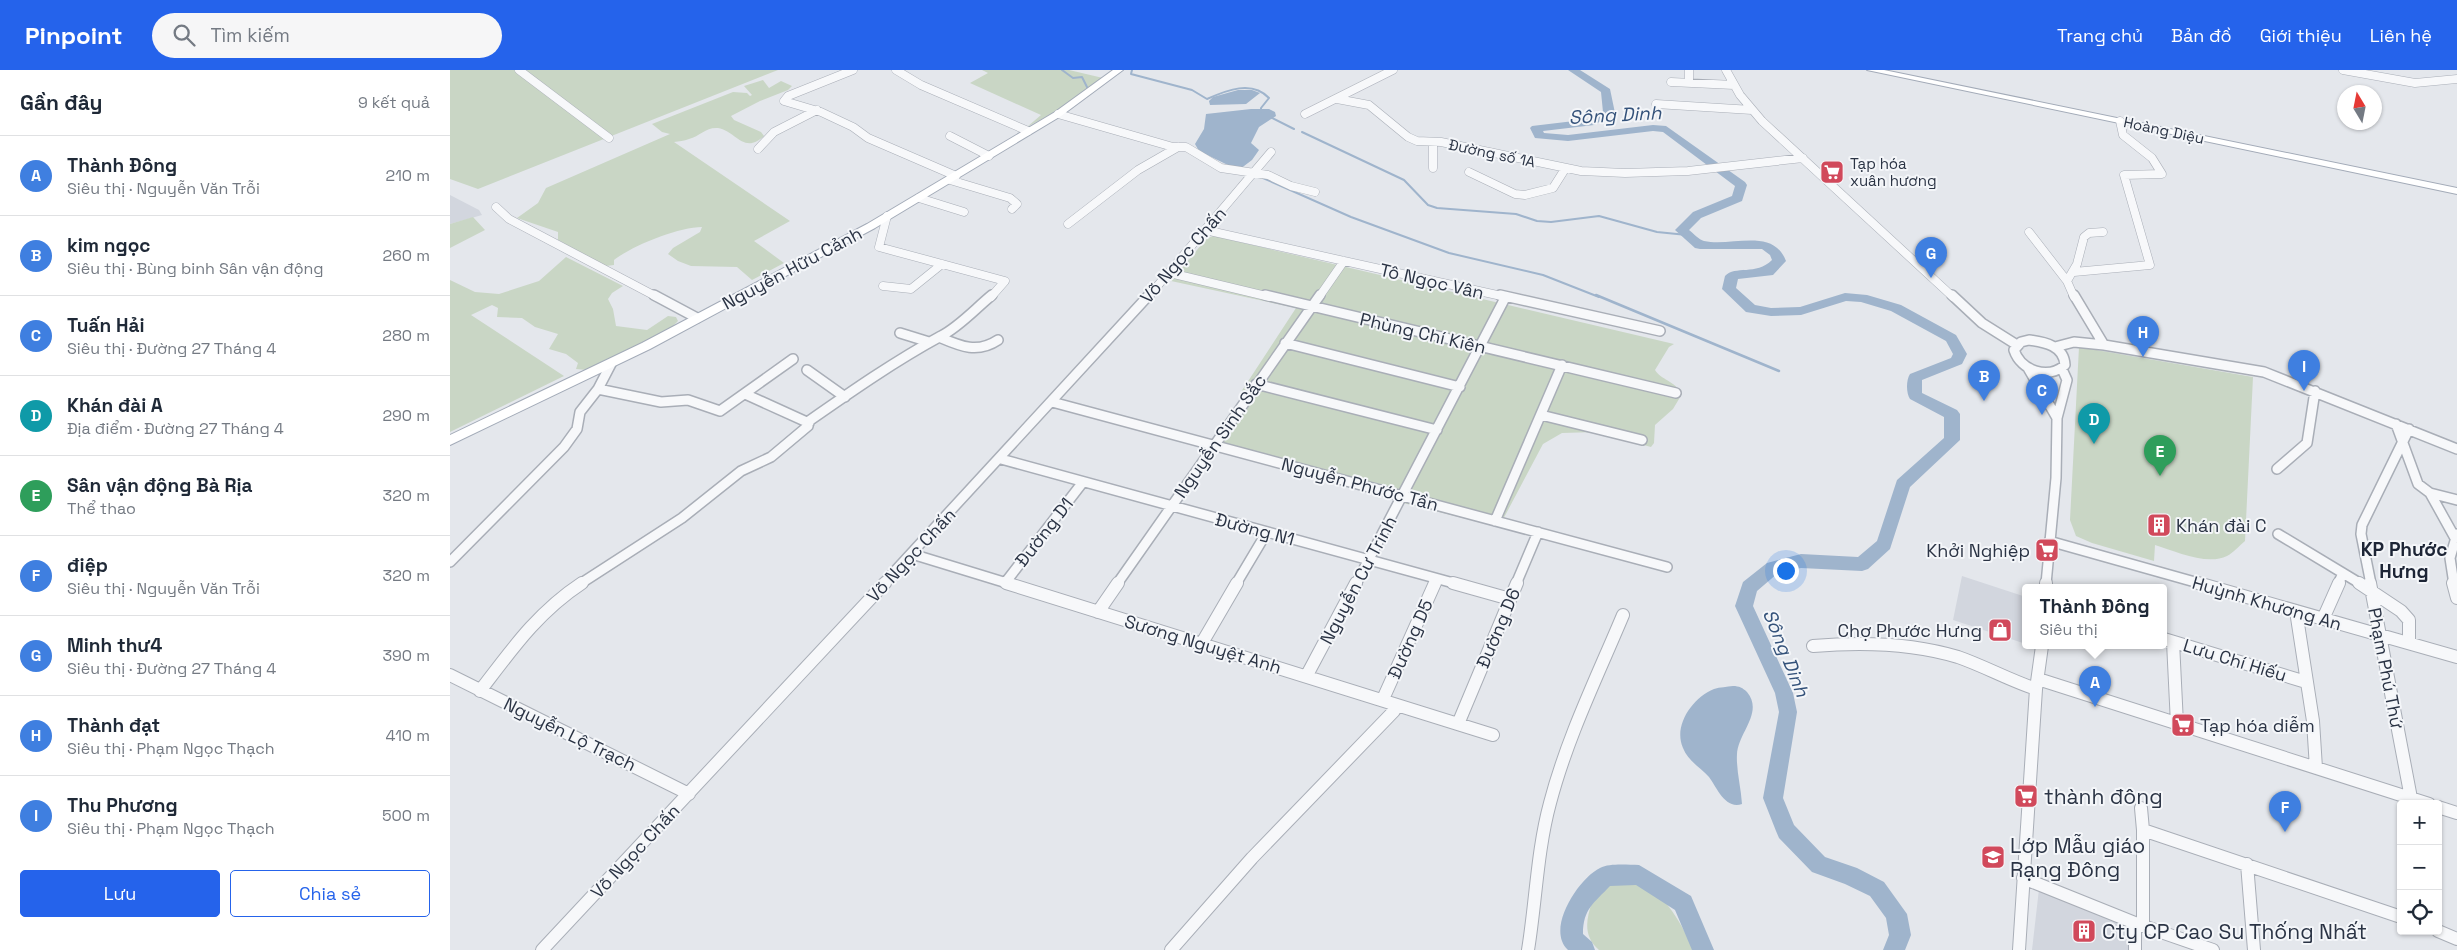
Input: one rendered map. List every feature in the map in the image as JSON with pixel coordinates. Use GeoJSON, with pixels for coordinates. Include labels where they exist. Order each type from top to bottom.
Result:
{"type":"FeatureCollection","features":[{"type":"Feature","properties":{"kind":"main road","name":"Nguyễn Hữu Cảnh"},"geometry":{"type":"LineString","coordinates":[[450,440],[611,364],[887,216],[1058,114],[1119,70]]}},
{"type":"Feature","properties":{"kind":"main road","name":"Hoàng Diệu"},"geometry":{"type":"LineString","coordinates":[[1871,70],[2100,114],[2120,121],[2437,184],[2457,185]]}},
{"type":"Feature","properties":{"kind":"main road","name":"Hoàng Diệu"},"geometry":{"type":"LineString","coordinates":[[1894,70],[2437,184],[2457,191]]}},
{"type":"Feature","properties":{"kind":"street"},"geometry":{"type":"LineString","coordinates":[[519,70],[609,138]]}},
{"type":"Feature","properties":{"kind":"street"},"geometry":{"type":"LineString","coordinates":[[853,70],[784,99],[817,110],[853,127],[868,138],[953,178],[1010,198],[1018,204],[1012,210]]}},
{"type":"Feature","properties":{"kind":"street"},"geometry":{"type":"LineString","coordinates":[[896,70],[921,85],[1028,131]]}},
{"type":"Feature","properties":{"kind":"street"},"geometry":{"type":"LineString","coordinates":[[1305,114],[1393,70]]}},
{"type":"Feature","properties":{"kind":"street"},"geometry":{"type":"LineString","coordinates":[[1689,70],[1689,83]]}},
{"type":"Feature","properties":{"kind":"street"},"geometry":{"type":"LineString","coordinates":[[1726,70],[1734,86],[1752,110],[1982,322],[2017,345]]}},
{"type":"Feature","properties":{"kind":"street"},"geometry":{"type":"LineString","coordinates":[[2343,70],[2415,83],[2457,79]]}},
{"type":"Feature","properties":{"kind":"street"},"geometry":{"type":"LineString","coordinates":[[1671,82],[1734,86]]}},
{"type":"Feature","properties":{"kind":"street","name":"Đường số 1A"},"geometry":{"type":"LineString","coordinates":[[1337,99],[1369,105],[1408,138],[1417,141],[1433,142],[1565,169],[1625,173],[1659,172],[1706,169],[1803,158]]}},
{"type":"Feature","properties":{"kind":"street"},"geometry":{"type":"LineString","coordinates":[[1656,104],[1752,110]]}},
{"type":"Feature","properties":{"kind":"street"},"geometry":{"type":"LineString","coordinates":[[758,149],[774,132],[817,110]]}},
{"type":"Feature","properties":{"kind":"street"},"geometry":{"type":"LineString","coordinates":[[1058,114],[1178,148],[1186,148],[1226,170],[1268,175],[1291,186],[1315,192]]}},
{"type":"Feature","properties":{"kind":"street"},"geometry":{"type":"LineString","coordinates":[[2074,272],[2150,265],[2124,175],[2162,174],[2152,158],[2123,135],[2120,121]]}},
{"type":"Feature","properties":{"kind":"street"},"geometry":{"type":"LineString","coordinates":[[950,136],[989,156]]}},
{"type":"Feature","properties":{"kind":"street"},"geometry":{"type":"LineString","coordinates":[[1433,142],[1433,168]]}},
{"type":"Feature","properties":{"kind":"street"},"geometry":{"type":"LineString","coordinates":[[1068,224],[1134,172],[1150,161],[1175,152],[1178,148]]}},
{"type":"Feature","properties":{"kind":"street","name":"Võ Ngọc Chấn"},"geometry":{"type":"LineString","coordinates":[[542,950],[1001,459],[1170,273],[1271,152]]}},
{"type":"Feature","properties":{"kind":"street"},"geometry":{"type":"LineString","coordinates":[[1469,172],[1491,184],[1522,195],[1553,188],[1565,169]]}},
{"type":"Feature","properties":{"kind":"street"},"geometry":{"type":"LineString","coordinates":[[919,198],[964,212]]}},
{"type":"Feature","properties":{"kind":"street"},"geometry":{"type":"LineString","coordinates":[[496,206],[509,219],[697,318]]}},
{"type":"Feature","properties":{"kind":"street"},"geometry":{"type":"LineString","coordinates":[[480,691],[528,628],[558,599],[682,518],[741,471],[771,457],[808,426],[809,423],[883,369],[939,337],[998,290],[1005,281],[879,247],[885,230],[887,216]]}},
{"type":"Feature","properties":{"kind":"street","name":"Tô Ngọc Vân"},"geometry":{"type":"LineString","coordinates":[[1205,230],[1660,331]]}},
{"type":"Feature","properties":{"kind":"street"},"geometry":{"type":"LineString","coordinates":[[2029,232],[2067,281],[2069,288],[2104,345]]}},
{"type":"Feature","properties":{"kind":"street"},"geometry":{"type":"LineString","coordinates":[[2067,281],[2074,272],[2084,236],[2089,233],[2103,232]]}},
{"type":"Feature","properties":{"kind":"street","name":"Nguyễn Sinh Sắc"},"geometry":{"type":"LineString","coordinates":[[1098,612],[1213,445],[1344,261]]}},
{"type":"Feature","properties":{"kind":"street"},"geometry":{"type":"LineString","coordinates":[[883,286],[892,285],[907,290],[914,288],[942,264]]}},
{"type":"Feature","properties":{"kind":"street","name":"Phùng Chí Kiên"},"geometry":{"type":"LineString","coordinates":[[1170,273],[1676,393]]}},
{"type":"Feature","properties":{"kind":"street","name":"Nguyễn Cư Trinh"},"geometry":{"type":"LineString","coordinates":[[1307,675],[1438,430],[1505,298]]}},
{"type":"Feature","properties":{"kind":"street"},"geometry":{"type":"LineString","coordinates":[[900,333],[929,342]]}},
{"type":"Feature","properties":{"kind":"street"},"geometry":{"type":"LineString","coordinates":[[939,337],[974,350],[988,347],[998,340]]}},
{"type":"Feature","properties":{"kind":"street"},"geometry":{"type":"LineString","coordinates":[[2028,368],[2049,373],[2062,369],[2066,360],[2054,347],[2029,340],[2017,345],[2014,354],[2028,368],[2057,418]]}},
{"type":"Feature","properties":{"kind":"street"},"geometry":{"type":"LineString","coordinates":[[2054,347],[2074,342],[2104,345],[2252,369],[2285,379],[2457,449]]}},
{"type":"Feature","properties":{"kind":"street"},"geometry":{"type":"LineString","coordinates":[[1285,343],[1460,386]]}},
{"type":"Feature","properties":{"kind":"street"},"geometry":{"type":"LineString","coordinates":[[598,389],[661,402],[688,400],[720,411],[793,359]]}},
{"type":"Feature","properties":{"kind":"street"},"geometry":{"type":"LineString","coordinates":[[450,562],[504,506],[554,459],[577,429],[580,412],[598,389],[611,364]]}},
{"type":"Feature","properties":{"kind":"street"},"geometry":{"type":"LineString","coordinates":[[1495,521],[1562,365]]}},
{"type":"Feature","properties":{"kind":"street"},"geometry":{"type":"LineString","coordinates":[[2046,584],[2048,541],[2056,478],[2057,418],[2066,384],[2066,377],[2062,369]]}},
{"type":"Feature","properties":{"kind":"street"},"geometry":{"type":"LineString","coordinates":[[807,370],[845,397]]}},
{"type":"Feature","properties":{"kind":"street"},"geometry":{"type":"LineString","coordinates":[[1256,384],[1438,430]]}},
{"type":"Feature","properties":{"kind":"street"},"geometry":{"type":"LineString","coordinates":[[2277,469],[2307,443],[2315,391]]}},
{"type":"Feature","properties":{"kind":"street"},"geometry":{"type":"LineString","coordinates":[[745,394],[809,423]]}},
{"type":"Feature","properties":{"kind":"street","name":"Nguyễn Phước Tần"},"geometry":{"type":"LineString","coordinates":[[1052,402],[1667,567]]}},
{"type":"Feature","properties":{"kind":"street"},"geometry":{"type":"LineString","coordinates":[[1541,415],[1642,440]]}},
{"type":"Feature","properties":{"kind":"street"},"geometry":{"type":"LineString","coordinates":[[2396,424],[2418,484],[2430,493],[2456,536],[2449,550],[2449,563],[2457,598]]}},
{"type":"Feature","properties":{"kind":"street","name":"Phạm Phú Thứ"},"geometry":{"type":"LineString","coordinates":[[2409,430],[2362,525],[2362,545],[2412,798]]}},
{"type":"Feature","properties":{"kind":"street","name":"Đường N1"},"geometry":{"type":"LineString","coordinates":[[1001,459],[1510,599]]}},
{"type":"Feature","properties":{"kind":"street","name":"Đường D1"},"geometry":{"type":"LineString","coordinates":[[1005,583],[1083,482]]}},
{"type":"Feature","properties":{"kind":"street"},"geometry":{"type":"LineString","coordinates":[[2430,493],[2457,500]]}},
{"type":"Feature","properties":{"kind":"street"},"geometry":{"type":"LineString","coordinates":[[1202,643],[1267,532]]}},
{"type":"Feature","properties":{"kind":"street","name":"Đường D6"},"geometry":{"type":"LineString","coordinates":[[1458,724],[1538,532]]}},
{"type":"Feature","properties":{"kind":"street"},"geometry":{"type":"LineString","coordinates":[[2278,534],[2343,573],[2406,616],[2409,620],[2410,643]]}},
{"type":"Feature","properties":{"kind":"street","name":"Huỳnh Khương An"},"geometry":{"type":"LineString","coordinates":[[2048,541],[2457,657]]}},
{"type":"Feature","properties":{"kind":"street","name":"Sương Nguyệt Anh"},"geometry":{"type":"LineString","coordinates":[[912,554],[1307,675],[1493,735]]}},
{"type":"Feature","properties":{"kind":"street"},"geometry":{"type":"LineString","coordinates":[[2323,619],[2343,573]]}},
{"type":"Feature","properties":{"kind":"street","name":"Đường D5"},"geometry":{"type":"LineString","coordinates":[[1383,699],[1437,579]]}},
{"type":"Feature","properties":{"kind":"street"},"geometry":{"type":"LineString","coordinates":[[2296,611],[2312,721],[2316,768]]}},
{"type":"Feature","properties":{"kind":"street"},"geometry":{"type":"LineString","coordinates":[[1528,950],[1542,838],[1550,802],[1623,615]]}},
{"type":"Feature","properties":{"kind":"street"},"geometry":{"type":"LineString","coordinates":[[2168,640],[2177,724]]}},
{"type":"Feature","properties":{"kind":"street","name":"Lưu Chí Hiếu"},"geometry":{"type":"LineString","coordinates":[[2168,640],[2306,682]]}},
{"type":"Feature","properties":{"kind":"street"},"geometry":{"type":"LineString","coordinates":[[1813,646],[1849,643],[1933,650],[1960,658],[2006,679],[2037,684],[2177,724],[2418,800]]}},
{"type":"Feature","properties":{"kind":"street"},"geometry":{"type":"LineString","coordinates":[[2019,950],[2037,684],[2042,649]]}},
{"type":"Feature","properties":{"kind":"street","name":"Nguyễn Lộ Trạch"},"geometry":{"type":"LineString","coordinates":[[450,675],[610,752],[689,794]]}},
{"type":"Feature","properties":{"kind":"street"},"geometry":{"type":"LineString","coordinates":[[1171,950],[1240,872],[1394,711]]}},
{"type":"Feature","properties":{"kind":"street"},"geometry":{"type":"LineString","coordinates":[[2136,950],[2143,830],[2141,808]]}},
{"type":"Feature","properties":{"kind":"street"},"geometry":{"type":"LineString","coordinates":[[2442,808],[2457,812]]}},
{"type":"Feature","properties":{"kind":"street"},"geometry":{"type":"LineString","coordinates":[[2143,830],[2397,916]]}},
{"type":"Feature","properties":{"kind":"street"},"geometry":{"type":"LineString","coordinates":[[2247,864],[2254,950]]}},
{"type":"Feature","properties":{"kind":"street"},"geometry":{"type":"LineString","coordinates":[[2023,878],[2139,924],[2213,950]]}},
{"type":"Feature","properties":{"kind":"street"},"geometry":{"type":"LineString","coordinates":[[2442,933],[2457,939]]}},
{"type":"Feature","properties":{"kind":"shaded area"},"geometry":{"type":"Polygon","coordinates":[[[450,195],[479,210],[482,215],[450,224],[450,195]]]}},
{"type":"Feature","properties":{"kind":"shaded area"},"geometry":{"type":"Polygon","coordinates":[[[1962,576],[2022,596],[2022,643],[1953,620],[1962,576]]]}},
{"type":"Feature","properties":{"kind":"shaded area"},"geometry":{"type":"Polygon","coordinates":[[[2039,889],[2129,924],[2128,950],[2032,950],[2039,889]]]}},
{"type":"Feature","properties":{"kind":"green space"},"geometry":{"type":"Polygon","coordinates":[[[450,70],[778,70],[478,189],[450,179],[450,70]]]}},
{"type":"Feature","properties":{"kind":"green space"},"geometry":{"type":"Polygon","coordinates":[[[982,70],[1069,70],[1103,78],[1073,102],[1027,127],[1041,115],[970,83],[988,73],[982,70]]]}},
{"type":"Feature","properties":{"kind":"green space"},"geometry":{"type":"Polygon","coordinates":[[[763,80],[769,88],[781,81],[792,86],[788,90],[760,101],[731,116],[734,120],[761,132],[764,136],[757,141],[745,143],[724,130],[714,128],[706,130],[693,138],[674,142],[790,221],[754,241],[784,263],[752,280],[737,267],[691,266],[678,261],[668,254],[673,248],[700,232],[702,227],[681,230],[656,238],[614,260],[614,265],[606,266],[558,240],[558,232],[517,218],[538,203],[546,188],[670,134],[662,132],[652,124],[733,92],[747,93],[750,96],[752,95],[744,86],[763,80]]]}},
{"type":"Feature","properties":{"kind":"green space"},"geometry":{"type":"Polygon","coordinates":[[[473,217],[485,230],[450,248],[450,224],[473,217]]]}},
{"type":"Feature","properties":{"kind":"green space"},"geometry":{"type":"Polygon","coordinates":[[[1214,236],[1674,344],[1669,347],[1655,370],[1679,389],[1682,394],[1673,409],[1655,425],[1654,443],[1651,447],[1596,432],[1562,433],[1543,444],[1499,527],[1403,503],[1394,489],[1222,443],[1254,399],[1239,395],[1296,308],[1171,281],[1207,238],[1214,236]]]}},
{"type":"Feature","properties":{"kind":"green space"},"geometry":{"type":"Polygon","coordinates":[[[566,257],[623,286],[612,293],[608,299],[613,309],[616,326],[647,330],[668,316],[676,317],[678,321],[671,328],[587,370],[576,369],[578,363],[566,354],[549,349],[558,334],[535,327],[522,318],[497,317],[498,308],[492,305],[471,315],[564,376],[450,432],[450,280],[475,292],[499,294],[539,281],[566,257]]]}},
{"type":"Feature","properties":{"kind":"green space"},"geometry":{"type":"Polygon","coordinates":[[[2079,347],[2253,377],[2245,541],[2232,553],[2219,559],[2210,559],[2181,554],[2155,545],[2154,561],[2092,543],[2076,536],[2070,520],[2079,347]]]}},
{"type":"Feature","properties":{"kind":"green space"},"geometry":{"type":"Polygon","coordinates":[[[1628,878],[1640,882],[1660,897],[1676,916],[1694,950],[1599,950],[1594,945],[1588,933],[1587,921],[1597,891],[1607,881],[1628,878]]]}},
{"type":"Feature","properties":{"kind":"water"},"geometry":{"type":"Polygon","coordinates":[[[1238,90],[1252,90],[1260,93],[1246,104],[1210,105],[1209,101],[1213,97],[1238,90]]]}},
{"type":"Feature","properties":{"kind":"water"},"geometry":{"type":"Polygon","coordinates":[[[1269,109],[1275,112],[1276,116],[1259,127],[1251,143],[1259,150],[1252,160],[1240,169],[1234,168],[1199,151],[1195,144],[1204,129],[1206,114],[1269,109]]]}},
{"type":"Feature","properties":{"kind":"water"},"geometry":{"type":"Polygon","coordinates":[[[1733,686],[1741,687],[1747,692],[1753,707],[1749,723],[1738,746],[1737,766],[1742,804],[1736,805],[1731,804],[1722,796],[1709,777],[1688,757],[1681,740],[1681,731],[1686,714],[1698,699],[1714,689],[1733,686]]]}},
{"type":"Feature","properties":{"kind":"waterway"},"geometry":{"type":"LineString","coordinates":[[1062,70],[1073,78],[1082,77],[1089,91]]}},
{"type":"Feature","properties":{"kind":"waterway"},"geometry":{"type":"LineString","coordinates":[[1132,70],[1131,74],[1192,90],[1207,99],[1239,88],[1255,89],[1269,98],[1261,108],[1261,112]]}},
{"type":"Feature","properties":{"kind":"waterway","name":"Sông Dinh"},"geometry":{"type":"LineString","coordinates":[[1573,70],[1606,91],[1609,113],[1594,122],[1536,128],[1539,136],[1568,138],[1653,128],[1666,129],[1741,185],[1738,198],[1697,215],[1681,230],[1700,245],[1765,245],[1776,253],[1779,261],[1768,272],[1732,276],[1729,289],[1751,309],[1771,312],[1801,311],[1845,297],[1862,298],[1896,308],[1951,338],[1960,354],[1957,361],[1915,377],[1915,395],[1952,414],[1952,440],[1903,484],[1884,544],[1862,564],[1801,561],[1773,568],[1749,587],[1744,606],[1784,693],[1788,712],[1773,798],[1786,831],[1819,865],[1850,875],[1877,889],[1896,914],[1900,935],[1894,950]]}},
{"type":"Feature","properties":{"kind":"waterway"},"geometry":{"type":"LineString","coordinates":[[1270,117],[1294,129]]}},
{"type":"Feature","properties":{"kind":"waterway"},"geometry":{"type":"LineString","coordinates":[[1302,132],[1404,180],[1428,205],[1437,208],[1516,214],[1537,221],[1551,222],[1599,216],[1657,232],[1687,235]]}},
{"type":"Feature","properties":{"kind":"waterway"},"geometry":{"type":"LineString","coordinates":[[1263,178],[1351,217],[1449,253],[1543,275],[1599,297]]}},
{"type":"Feature","properties":{"kind":"waterway"},"geometry":{"type":"LineString","coordinates":[[1596,295],[1779,371]]}},
{"type":"Feature","properties":{"kind":"waterway","name":"Sông Dinh"},"geometry":{"type":"LineString","coordinates":[[1584,950],[1572,939],[1572,916],[1581,902],[1605,876],[1639,875],[1683,903],[1703,950]]}},
{"type":"Feature","properties":{"kind":"place","name":"Tạp hóa xuân hương"},"geometry":{"type":"Point","coordinates":[1832,172]}},
{"type":"Feature","properties":{"kind":"place","name":"Minh thư4"},"geometry":{"type":"Point","coordinates":[1931,278]}},
{"type":"Feature","properties":{"kind":"place","name":"Thành đạt"},"geometry":{"type":"Point","coordinates":[2143,357]}},
{"type":"Feature","properties":{"kind":"place","name":"Thu Phương"},"geometry":{"type":"Point","coordinates":[2304,391]}},
{"type":"Feature","properties":{"kind":"place","name":"kim ngọc"},"geometry":{"type":"Point","coordinates":[1984,401]}},
{"type":"Feature","properties":{"kind":"place","name":"Tuấn Hải"},"geometry":{"type":"Point","coordinates":[2042,415]}},
{"type":"Feature","properties":{"kind":"place","name":"Khán đài A"},"geometry":{"type":"Point","coordinates":[2094,444]}},
{"type":"Feature","properties":{"kind":"place","name":"Sân vận động Bà Rịa"},"geometry":{"type":"Point","coordinates":[2160,476]}},
{"type":"Feature","properties":{"kind":"place","name":"Khán đài C"},"geometry":{"type":"Point","coordinates":[2159,525]}},
{"type":"Feature","properties":{"kind":"place","name":"Khởi Nghiệp"},"geometry":{"type":"Point","coordinates":[2047,550]}},
{"type":"Feature","properties":{"kind":"place","name":"Chợ Phước Hưng"},"geometry":{"type":"Point","coordinates":[2000,630]}},
{"type":"Feature","properties":{"kind":"place","name":"Thành Đông"},"geometry":{"type":"Point","coordinates":[2095,707]}},
{"type":"Feature","properties":{"kind":"place","name":"Tạp hóa diễm"},"geometry":{"type":"Point","coordinates":[2183,725]}},
{"type":"Feature","properties":{"kind":"place","name":"thành đông"},"geometry":{"type":"Point","coordinates":[2026,796]}},
{"type":"Feature","properties":{"kind":"place","name":"điệp"},"geometry":{"type":"Point","coordinates":[2285,832]}},
{"type":"Feature","properties":{"kind":"place","name":"Lớp Mẫu giáo Rạng Đông"},"geometry":{"type":"Point","coordinates":[1993,857]}},
{"type":"Feature","properties":{"kind":"place","name":"Cty CP Cao Su Thống Nhất"},"geometry":{"type":"Point","coordinates":[2084,931]}},
{"type":"Feature","properties":{"kind":"district","name":"KP Phước Hưng"},"geometry":{"type":"Point","coordinates":[2404,560]}}]}
